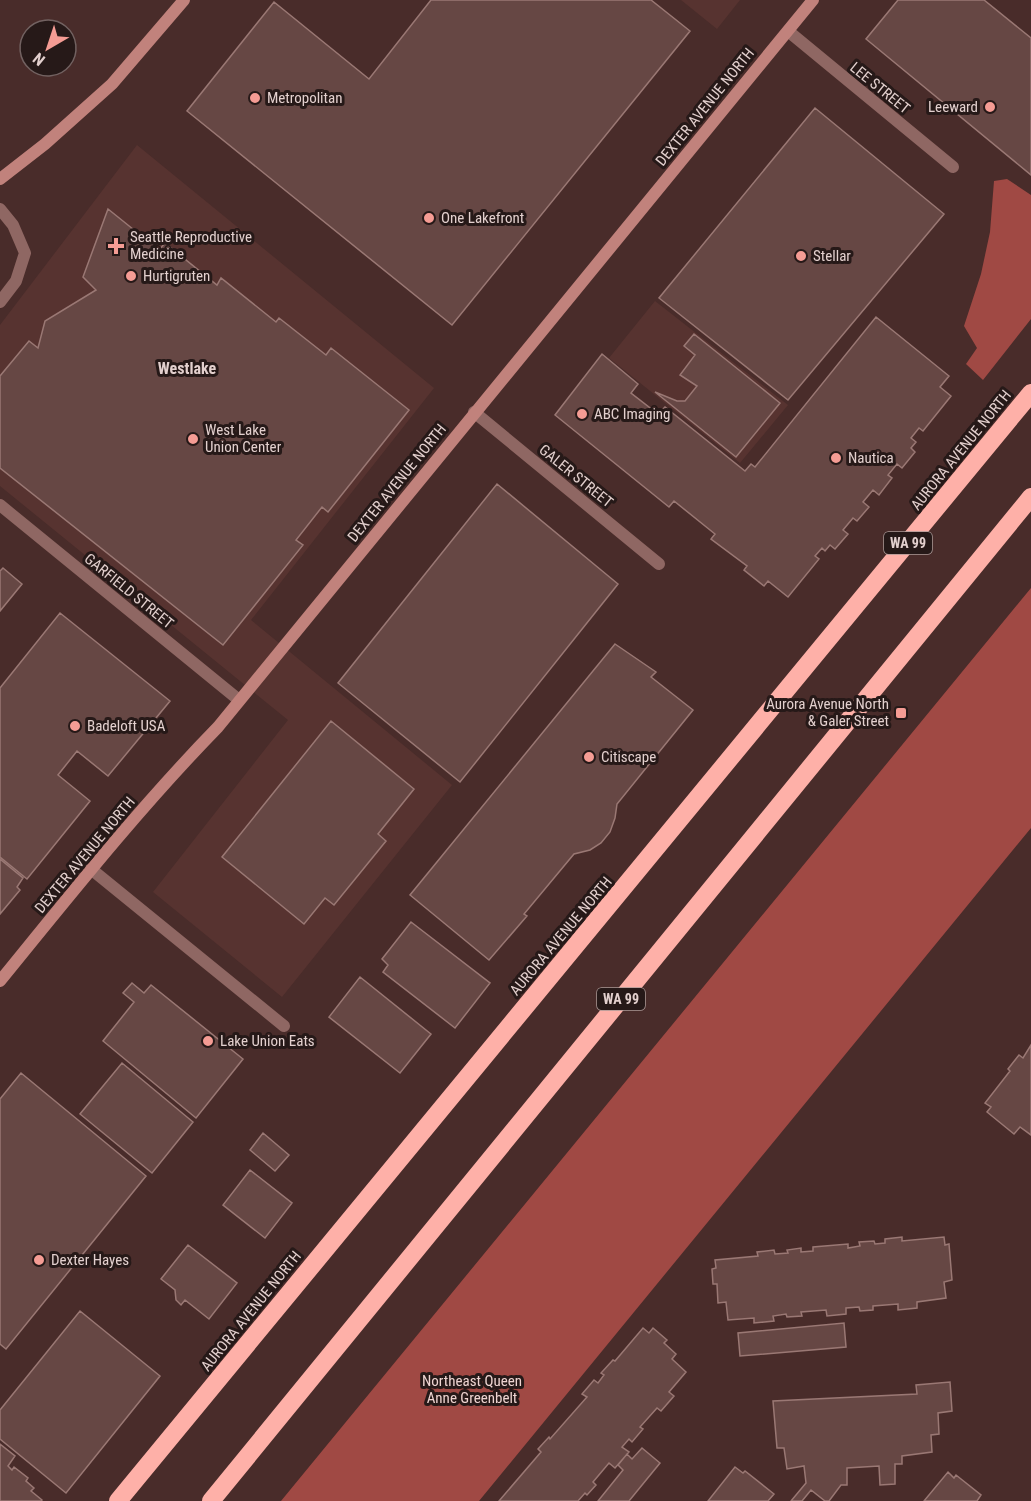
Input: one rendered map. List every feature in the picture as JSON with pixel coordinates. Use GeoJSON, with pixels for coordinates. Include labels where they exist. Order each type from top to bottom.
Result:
{"type":"FeatureCollection","features":[{"type":"Feature","properties":{"kind":"highway","name":"AURORA AVENUE NORTH"},"geometry":{"type":"LineString","coordinates":[[118,1501],[1031,393]]}},
{"type":"Feature","properties":{"kind":"highway","name":"WA 99"},"geometry":{"type":"LineString","coordinates":[[211,1501],[1031,497]]}},
{"type":"Feature","properties":{"kind":"main road"},"geometry":{"type":"LineString","coordinates":[[0,179],[45,144],[111,84],[184,0]]}},
{"type":"Feature","properties":{"kind":"main road","name":"DEXTER AVENUE NORTH"},"geometry":{"type":"LineString","coordinates":[[0,981],[91,869],[239,700],[813,0]]}},
{"type":"Feature","properties":{"kind":"street","name":"LEE STREET"},"geometry":{"type":"LineString","coordinates":[[788,31],[953,167]]}},
{"type":"Feature","properties":{"kind":"street"},"geometry":{"type":"LineString","coordinates":[[0,208],[13,225],[25,253],[16,281],[0,302]]}},
{"type":"Feature","properties":{"kind":"street","name":"GALER STREET"},"geometry":{"type":"LineString","coordinates":[[474,412],[659,564]]}},
{"type":"Feature","properties":{"kind":"street","name":"GARFIELD STREET"},"geometry":{"type":"LineString","coordinates":[[0,506],[239,700]]}},
{"type":"Feature","properties":{"kind":"street"},"geometry":{"type":"LineString","coordinates":[[91,869],[284,1026]]}},
{"type":"Feature","properties":{"kind":"shaded area"},"geometry":{"type":"Polygon","coordinates":[[[681,0],[740,0],[717,29],[681,0]]]}},
{"type":"Feature","properties":{"kind":"shaded area"},"geometry":{"type":"Polygon","coordinates":[[[137,145],[434,388],[251,620],[452,785],[282,997],[153,892],[288,720],[0,486],[0,325],[137,145]]]}},
{"type":"Feature","properties":{"kind":"shaded area"},"geometry":{"type":"Polygon","coordinates":[[[655,301],[788,405],[740,463],[609,358],[655,301]]]}},
{"type":"Feature","properties":{"kind":"green space"},"geometry":{"type":"Polygon","coordinates":[[[1007,179],[1031,195],[1031,319],[983,380],[966,364],[977,348],[964,326],[981,274],[990,232],[994,181],[1007,179]]]}},
{"type":"Feature","properties":{"kind":"green space","name":"Northeast Queen Anne Greenbelt"},"geometry":{"type":"Polygon","coordinates":[[[1031,588],[1031,828],[479,1501],[281,1501],[1031,588]]]}},
{"type":"Feature","properties":{"kind":"building","name":"One Lakefront"},"geometry":{"type":"Polygon","coordinates":[[[431,0],[651,0],[690,31],[452,325],[187,111],[274,2],[369,79],[431,0]]]}},
{"type":"Feature","properties":{"kind":"building","name":"Leeward"},"geometry":{"type":"Polygon","coordinates":[[[898,0],[984,0],[1031,38],[1031,175],[866,39],[898,0]]]}},
{"type":"Feature","properties":{"kind":"building","name":"Stellar"},"geometry":{"type":"Polygon","coordinates":[[[815,108],[944,214],[788,400],[659,298],[815,108]]]}},
{"type":"Feature","properties":{"kind":"building","name":"West Lake Union Center"},"geometry":{"type":"Polygon","coordinates":[[[108,209],[159,250],[165,243],[217,285],[221,278],[276,322],[279,318],[326,355],[331,348],[409,410],[328,512],[322,507],[296,540],[303,545],[223,645],[0,468],[0,376],[29,341],[38,348],[45,321],[96,290],[83,277],[108,209]]]}},
{"type":"Feature","properties":{"kind":"building","name":"Nautica"},"geometry":{"type":"Polygon","coordinates":[[[876,317],[949,376],[940,387],[951,396],[923,431],[919,428],[911,438],[916,442],[911,448],[915,452],[902,468],[897,464],[888,475],[892,478],[879,495],[873,490],[863,502],[869,507],[857,521],[853,518],[843,530],[848,534],[835,549],[830,545],[825,551],[822,548],[815,556],[819,559],[788,597],[768,581],[764,586],[744,570],[747,566],[711,539],[715,534],[674,501],[669,507],[555,415],[602,354],[638,384],[631,393],[658,414],[665,407],[745,471],[751,464],[755,467],[876,317]]]}},
{"type":"Feature","properties":{"kind":"building"},"geometry":{"type":"Polygon","coordinates":[[[694,334],[780,403],[736,457],[655,392],[677,401],[685,401],[697,386],[680,375],[695,355],[684,346],[694,334]]]}},
{"type":"Feature","properties":{"kind":"building"},"geometry":{"type":"Polygon","coordinates":[[[497,484],[618,584],[460,782],[338,683],[497,484]]]}},
{"type":"Feature","properties":{"kind":"building"},"geometry":{"type":"Polygon","coordinates":[[[3,568],[22,584],[0,611],[0,571],[3,568]]]}},
{"type":"Feature","properties":{"kind":"building","name":"Badeloft USA"},"geometry":{"type":"Polygon","coordinates":[[[60,613],[170,701],[108,776],[77,751],[58,775],[90,801],[27,879],[0,857],[0,688],[60,613]]]}},
{"type":"Feature","properties":{"kind":"building","name":"Citiscape"},"geometry":{"type":"Polygon","coordinates":[[[615,644],[656,672],[651,677],[693,710],[617,804],[610,832],[601,843],[590,850],[574,854],[524,914],[527,916],[489,960],[410,895],[615,644]]]}},
{"type":"Feature","properties":{"kind":"building"},"geometry":{"type":"Polygon","coordinates":[[[331,721],[414,789],[378,834],[386,841],[334,905],[325,898],[304,924],[222,857],[331,721]]]}},
{"type":"Feature","properties":{"kind":"building"},"geometry":{"type":"Polygon","coordinates":[[[0,859],[23,878],[17,887],[20,890],[0,914],[0,859]]]}},
{"type":"Feature","properties":{"kind":"building"},"geometry":{"type":"Polygon","coordinates":[[[411,922],[490,983],[455,1028],[383,972],[388,965],[382,959],[411,922]]]}},
{"type":"Feature","properties":{"kind":"building"},"geometry":{"type":"Polygon","coordinates":[[[360,977],[431,1034],[400,1073],[329,1017],[360,977]]]}},
{"type":"Feature","properties":{"kind":"building"},"geometry":{"type":"Polygon","coordinates":[[[132,983],[144,993],[151,985],[243,1059],[196,1118],[103,1041],[134,1002],[123,993],[132,983]]]}},
{"type":"Feature","properties":{"kind":"building"},"geometry":{"type":"Polygon","coordinates":[[[1031,1045],[1031,1135],[1020,1127],[1014,1134],[987,1112],[991,1107],[985,1103],[1010,1071],[1008,1069],[1019,1055],[1023,1058],[1031,1045]]]}},
{"type":"Feature","properties":{"kind":"building"},"geometry":{"type":"Polygon","coordinates":[[[122,1063],[193,1122],[152,1173],[80,1114],[122,1063]]]}},
{"type":"Feature","properties":{"kind":"building","name":"Dexter Hayes"},"geometry":{"type":"Polygon","coordinates":[[[21,1073],[146,1176],[6,1349],[0,1344],[0,1099],[21,1073]]]}},
{"type":"Feature","properties":{"kind":"building"},"geometry":{"type":"Polygon","coordinates":[[[263,1133],[289,1155],[275,1171],[250,1150],[263,1133]]]}},
{"type":"Feature","properties":{"kind":"building"},"geometry":{"type":"Polygon","coordinates":[[[250,1170],[292,1203],[265,1238],[223,1205],[250,1170]]]}},
{"type":"Feature","properties":{"kind":"building"},"geometry":{"type":"Polygon","coordinates":[[[902,1237],[902,1241],[944,1237],[945,1245],[949,1244],[952,1280],[944,1282],[946,1298],[917,1302],[917,1308],[898,1310],[898,1304],[873,1306],[873,1310],[860,1311],[859,1307],[846,1308],[846,1314],[827,1316],[826,1310],[801,1312],[802,1316],[787,1317],[786,1314],[773,1316],[774,1321],[754,1323],[754,1318],[728,1320],[726,1302],[718,1303],[717,1284],[713,1284],[712,1269],[716,1268],[715,1260],[758,1256],[757,1252],[774,1250],[775,1254],[788,1253],[787,1250],[801,1248],[801,1252],[813,1251],[813,1247],[848,1244],[848,1248],[860,1246],[859,1242],[885,1243],[885,1239],[902,1237]]]}},
{"type":"Feature","properties":{"kind":"building"},"geometry":{"type":"Polygon","coordinates":[[[188,1245],[237,1283],[209,1319],[185,1300],[181,1305],[176,1300],[175,1290],[161,1279],[188,1245]]]}},
{"type":"Feature","properties":{"kind":"building"},"geometry":{"type":"Polygon","coordinates":[[[80,1311],[160,1376],[66,1493],[0,1439],[0,1410],[80,1311]]]}},
{"type":"Feature","properties":{"kind":"building"},"geometry":{"type":"Polygon","coordinates":[[[844,1323],[846,1347],[740,1356],[738,1333],[844,1323]]]}},
{"type":"Feature","properties":{"kind":"building"},"geometry":{"type":"Polygon","coordinates":[[[643,1328],[649,1333],[653,1328],[667,1340],[664,1343],[676,1354],[672,1359],[686,1372],[669,1392],[674,1396],[661,1411],[657,1408],[640,1427],[643,1429],[632,1442],[629,1439],[622,1447],[629,1452],[615,1468],[609,1463],[593,1482],[596,1485],[578,1501],[499,1501],[541,1452],[538,1449],[549,1437],[550,1439],[587,1397],[582,1394],[594,1380],[598,1383],[604,1375],[601,1373],[613,1360],[615,1361],[643,1328]]]}},
{"type":"Feature","properties":{"kind":"building"},"geometry":{"type":"Polygon","coordinates":[[[950,1382],[952,1411],[938,1413],[939,1434],[931,1435],[932,1452],[902,1456],[902,1464],[895,1464],[895,1484],[880,1485],[879,1466],[847,1468],[847,1485],[841,1485],[829,1501],[825,1501],[811,1490],[802,1501],[791,1501],[806,1483],[804,1466],[787,1469],[784,1448],[777,1448],[773,1401],[917,1394],[916,1385],[950,1382]]]}},
{"type":"Feature","properties":{"kind":"building"},"geometry":{"type":"Polygon","coordinates":[[[0,1444],[15,1456],[8,1466],[12,1470],[14,1467],[28,1478],[26,1481],[34,1488],[31,1491],[41,1501],[0,1501],[0,1444]]]}},
{"type":"Feature","properties":{"kind":"building"},"geometry":{"type":"Polygon","coordinates":[[[642,1448],[660,1463],[629,1501],[598,1501],[623,1470],[618,1465],[627,1454],[632,1459],[642,1448]]]}},
{"type":"Feature","properties":{"kind":"building"},"geometry":{"type":"Polygon","coordinates":[[[735,1467],[743,1473],[745,1471],[774,1494],[768,1501],[708,1501],[735,1467]]]}},
{"type":"Feature","properties":{"kind":"building"},"geometry":{"type":"Polygon","coordinates":[[[948,1472],[954,1478],[956,1475],[981,1495],[977,1501],[924,1501],[948,1472]]]}},
{"type":"Feature","properties":{"kind":"place","name":"Metropolitan"},"geometry":{"type":"Point","coordinates":[255,98]}},
{"type":"Feature","properties":{"kind":"place","name":"Leeward"},"geometry":{"type":"Point","coordinates":[990,107]}},
{"type":"Feature","properties":{"kind":"place","name":"One Lakefront"},"geometry":{"type":"Point","coordinates":[429,218]}},
{"type":"Feature","properties":{"kind":"place","name":"Seattle Reproductive Medicine"},"geometry":{"type":"Point","coordinates":[116,246]}},
{"type":"Feature","properties":{"kind":"place","name":"Stellar"},"geometry":{"type":"Point","coordinates":[801,256]}},
{"type":"Feature","properties":{"kind":"place","name":"Hurtigruten"},"geometry":{"type":"Point","coordinates":[131,276]}},
{"type":"Feature","properties":{"kind":"place","name":"ABC Imaging"},"geometry":{"type":"Point","coordinates":[582,414]}},
{"type":"Feature","properties":{"kind":"place","name":"West Lake Union Center"},"geometry":{"type":"Point","coordinates":[193,439]}},
{"type":"Feature","properties":{"kind":"place","name":"Nautica"},"geometry":{"type":"Point","coordinates":[836,458]}},
{"type":"Feature","properties":{"kind":"place","name":"Aurora Avenue North & Galer Street"},"geometry":{"type":"Point","coordinates":[901,713]}},
{"type":"Feature","properties":{"kind":"place","name":"Badeloft USA"},"geometry":{"type":"Point","coordinates":[75,726]}},
{"type":"Feature","properties":{"kind":"place","name":"Citiscape"},"geometry":{"type":"Point","coordinates":[589,757]}},
{"type":"Feature","properties":{"kind":"place","name":"Lake Union Eats"},"geometry":{"type":"Point","coordinates":[208,1041]}},
{"type":"Feature","properties":{"kind":"place","name":"Dexter Hayes"},"geometry":{"type":"Point","coordinates":[39,1260]}},
{"type":"Feature","properties":{"kind":"district","name":"Westlake"},"geometry":{"type":"Point","coordinates":[187,368]}}]}
